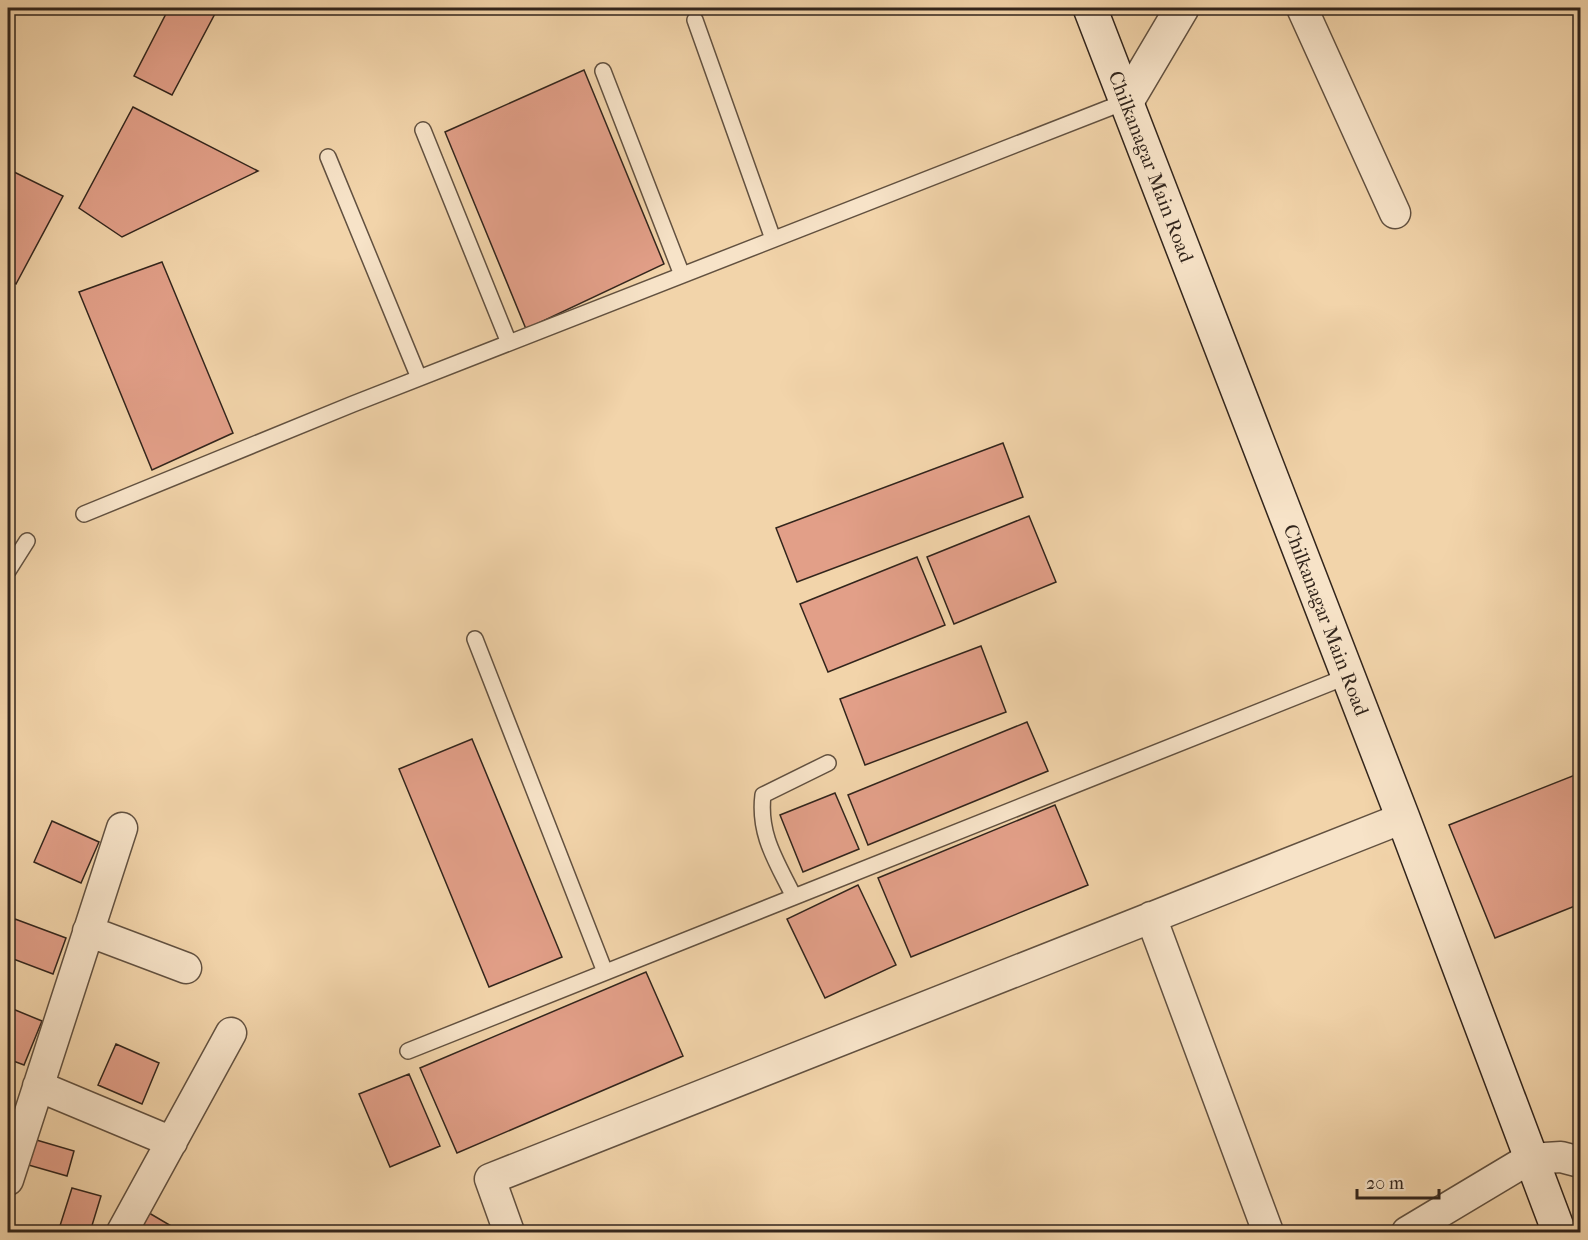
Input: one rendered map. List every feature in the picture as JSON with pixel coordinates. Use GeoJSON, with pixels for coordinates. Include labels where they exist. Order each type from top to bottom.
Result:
{"type":"FeatureCollection","features":[{"type":"Feature","properties":{"kind":"main road","name":"Chilkanagar Main Road"},"geometry":{"type":"LineString","coordinates":[[1090,8],[1403,818],[1558,1233]]}},
{"type":"Feature","properties":{"kind":"main road"},"geometry":{"type":"LineString","coordinates":[[1127,101],[1182,8]]}},
{"type":"Feature","properties":{"kind":"street"},"geometry":{"type":"LineString","coordinates":[[1302,8],[1395,213]]}},
{"type":"Feature","properties":{"kind":"street"},"geometry":{"type":"LineString","coordinates":[[509,1233],[490,1179],[1403,818]]}},
{"type":"Feature","properties":{"kind":"street"},"geometry":{"type":"LineString","coordinates":[[8,1180],[122,828]]}},
{"type":"Feature","properties":{"kind":"street"},"geometry":{"type":"LineString","coordinates":[[1151,917],[1268,1233]]}},
{"type":"Feature","properties":{"kind":"street"},"geometry":{"type":"LineString","coordinates":[[88,931],[186,968]]}},
{"type":"Feature","properties":{"kind":"street"},"geometry":{"type":"LineString","coordinates":[[122,1233],[231,1033]]}},
{"type":"Feature","properties":{"kind":"street"},"geometry":{"type":"LineString","coordinates":[[38,1086],[172,1142]]}},
{"type":"Feature","properties":{"kind":"street"},"geometry":{"type":"LineString","coordinates":[[1407,1233],[1529,1159],[1561,1157],[1581,1162]]}},
{"type":"Feature","properties":{"kind":"lane"},"geometry":{"type":"LineString","coordinates":[[695,21],[773,239]]}},
{"type":"Feature","properties":{"kind":"lane"},"geometry":{"type":"LineString","coordinates":[[603,70],[682,275]]}},
{"type":"Feature","properties":{"kind":"lane"},"geometry":{"type":"LineString","coordinates":[[84,514],[418,378],[1127,101]]}},
{"type":"Feature","properties":{"kind":"lane"},"geometry":{"type":"LineString","coordinates":[[423,130],[508,343]]}},
{"type":"Feature","properties":{"kind":"lane"},"geometry":{"type":"LineString","coordinates":[[328,158],[418,378]]}},
{"type":"Feature","properties":{"kind":"lane"},"geometry":{"type":"LineString","coordinates":[[8,571],[27,541]]}},
{"type":"Feature","properties":{"kind":"lane"},"geometry":{"type":"LineString","coordinates":[[475,639],[605,972]]}},
{"type":"Feature","properties":{"kind":"lane"},"geometry":{"type":"LineString","coordinates":[[408,1051],[1348,676]]}},
{"type":"Feature","properties":{"kind":"lane"},"geometry":{"type":"LineString","coordinates":[[794,897],[768,843],[760,817],[763,795],[828,763]]}},
{"type":"Feature","properties":{"kind":"building"},"geometry":{"type":"Polygon","coordinates":[[[169,8],[218,8],[172,95],[134,76],[169,8]]]}},
{"type":"Feature","properties":{"kind":"building"},"geometry":{"type":"Polygon","coordinates":[[[584,70],[664,264],[526,329],[445,132],[584,70]]]}},
{"type":"Feature","properties":{"kind":"building"},"geometry":{"type":"Polygon","coordinates":[[[133,107],[258,171],[122,237],[79,208],[133,107]]]}},
{"type":"Feature","properties":{"kind":"building"},"geometry":{"type":"Polygon","coordinates":[[[8,169],[63,196],[16,284],[8,279],[8,169]]]}},
{"type":"Feature","properties":{"kind":"building"},"geometry":{"type":"Polygon","coordinates":[[[162,262],[233,433],[152,470],[79,292],[162,262]]]}},
{"type":"Feature","properties":{"kind":"building"},"geometry":{"type":"Polygon","coordinates":[[[1003,443],[1023,497],[797,582],[776,528],[1003,443]]]}},
{"type":"Feature","properties":{"kind":"building"},"geometry":{"type":"Polygon","coordinates":[[[1029,516],[1056,582],[954,624],[927,557],[1029,516]]]}},
{"type":"Feature","properties":{"kind":"building"},"geometry":{"type":"Polygon","coordinates":[[[917,557],[945,625],[828,672],[800,604],[917,557]]]}},
{"type":"Feature","properties":{"kind":"building"},"geometry":{"type":"Polygon","coordinates":[[[981,646],[1006,712],[865,765],[840,699],[981,646]]]}},
{"type":"Feature","properties":{"kind":"building"},"geometry":{"type":"Polygon","coordinates":[[[1027,722],[1048,771],[868,845],[848,795],[1027,722]]]}},
{"type":"Feature","properties":{"kind":"building"},"geometry":{"type":"Polygon","coordinates":[[[472,739],[562,957],[489,987],[399,769],[472,739]]]}},
{"type":"Feature","properties":{"kind":"building"},"geometry":{"type":"Polygon","coordinates":[[[1580,773],[1580,904],[1495,938],[1449,825],[1580,773]]]}},
{"type":"Feature","properties":{"kind":"building"},"geometry":{"type":"Polygon","coordinates":[[[835,793],[859,849],[803,872],[780,815],[835,793]]]}},
{"type":"Feature","properties":{"kind":"building"},"geometry":{"type":"Polygon","coordinates":[[[1055,805],[1088,885],[911,957],[878,878],[1055,805]]]}},
{"type":"Feature","properties":{"kind":"building"},"geometry":{"type":"Polygon","coordinates":[[[52,821],[99,842],[81,883],[34,862],[52,821]]]}},
{"type":"Feature","properties":{"kind":"building"},"geometry":{"type":"Polygon","coordinates":[[[858,885],[896,965],[825,998],[787,919],[858,885]]]}},
{"type":"Feature","properties":{"kind":"building"},"geometry":{"type":"Polygon","coordinates":[[[15,919],[66,938],[53,974],[8,957],[8,940],[15,919]]]}},
{"type":"Feature","properties":{"kind":"building"},"geometry":{"type":"Polygon","coordinates":[[[646,972],[683,1056],[457,1153],[420,1068],[646,972]]]}},
{"type":"Feature","properties":{"kind":"building"},"geometry":{"type":"Polygon","coordinates":[[[8,1007],[42,1021],[24,1065],[8,1059],[8,1007]]]}},
{"type":"Feature","properties":{"kind":"building"},"geometry":{"type":"Polygon","coordinates":[[[116,1044],[159,1063],[142,1104],[98,1085],[116,1044]]]}},
{"type":"Feature","properties":{"kind":"building"},"geometry":{"type":"Polygon","coordinates":[[[409,1074],[440,1146],[390,1167],[359,1094],[409,1074]]]}},
{"type":"Feature","properties":{"kind":"building"},"geometry":{"type":"Polygon","coordinates":[[[33,1139],[74,1151],[67,1176],[25,1164],[33,1139]]]}},
{"type":"Feature","properties":{"kind":"building"},"geometry":{"type":"Polygon","coordinates":[[[72,1188],[101,1196],[90,1232],[58,1232],[72,1188]]]}},
{"type":"Feature","properties":{"kind":"building"},"geometry":{"type":"Polygon","coordinates":[[[144,1210],[173,1227],[170,1232],[130,1232],[144,1210]]]}}]}
